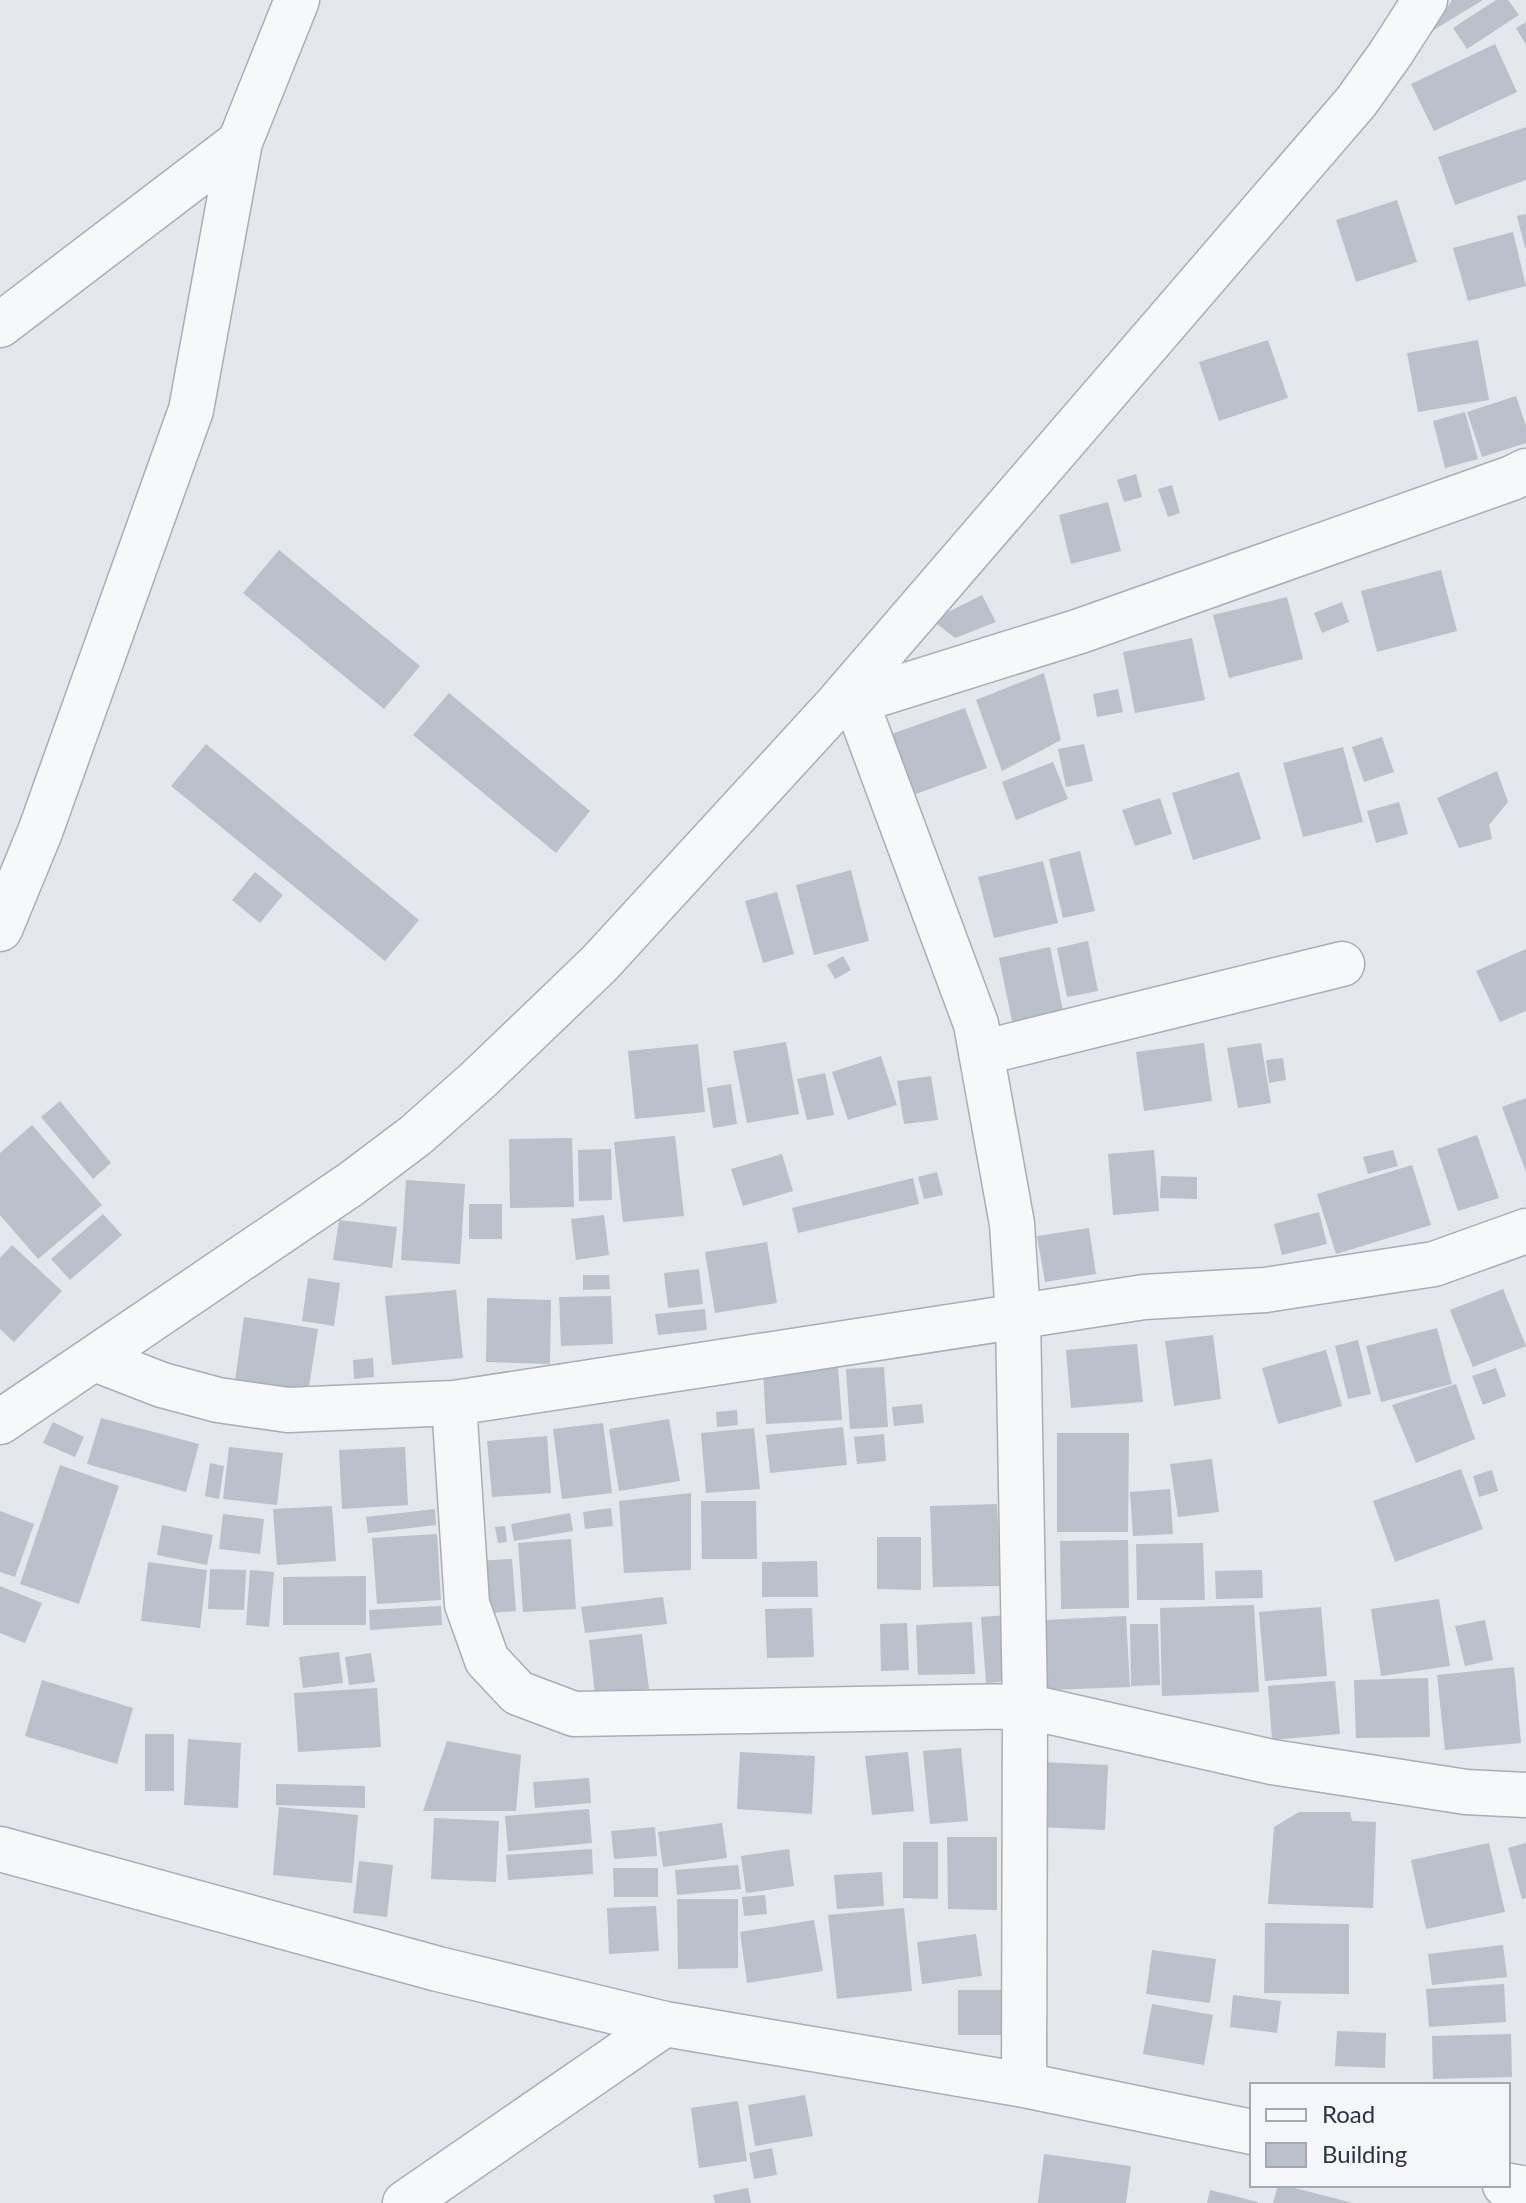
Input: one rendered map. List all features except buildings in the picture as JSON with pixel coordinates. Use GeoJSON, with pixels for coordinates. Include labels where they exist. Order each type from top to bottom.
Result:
{"type":"FeatureCollection","features":[{"type":"Feature","properties":{"kind":"street"},"geometry":{"type":"LineString","coordinates":[[0,929],[40,832],[191,410],[240,142],[297,0]]}},
{"type":"Feature","properties":{"kind":"street"},"geometry":{"type":"LineString","coordinates":[[0,1422],[351,1184],[416,1135],[599,964],[845,705],[1356,102],[1425,0]]}},
{"type":"Feature","properties":{"kind":"street"},"geometry":{"type":"LineString","coordinates":[[0,325],[240,142]]}},
{"type":"Feature","properties":{"kind":"street"},"geometry":{"type":"LineString","coordinates":[[845,705],[1080,631],[1526,471]]}},
{"type":"Feature","properties":{"kind":"street"},"geometry":{"type":"LineString","coordinates":[[845,705],[976,1024],[1012,1224],[1018,1317],[1025,1706],[1024,2085]]}},
{"type":"Feature","properties":{"kind":"street"},"geometry":{"type":"LineString","coordinates":[[981,1053],[1342,964]]}},
{"type":"Feature","properties":{"kind":"street"},"geometry":{"type":"LineString","coordinates":[[95,1359],[162,1385],[218,1400],[288,1410],[454,1403],[1144,1297],[1265,1290],[1434,1264],[1526,1231]]}},
{"type":"Feature","properties":{"kind":"street"},"geometry":{"type":"LineString","coordinates":[[454,1403],[467,1604],[487,1660],[518,1693],[574,1714],[1025,1706],[1272,1762],[1466,1792],[1526,1795]]}},
{"type":"Feature","properties":{"kind":"street"},"geometry":{"type":"LineString","coordinates":[[0,1849],[438,1969],[665,2024],[1024,2085],[1250,2132]]}},
{"type":"Feature","properties":{"kind":"street"},"geometry":{"type":"LineString","coordinates":[[405,2203],[665,2024]]}}]}
